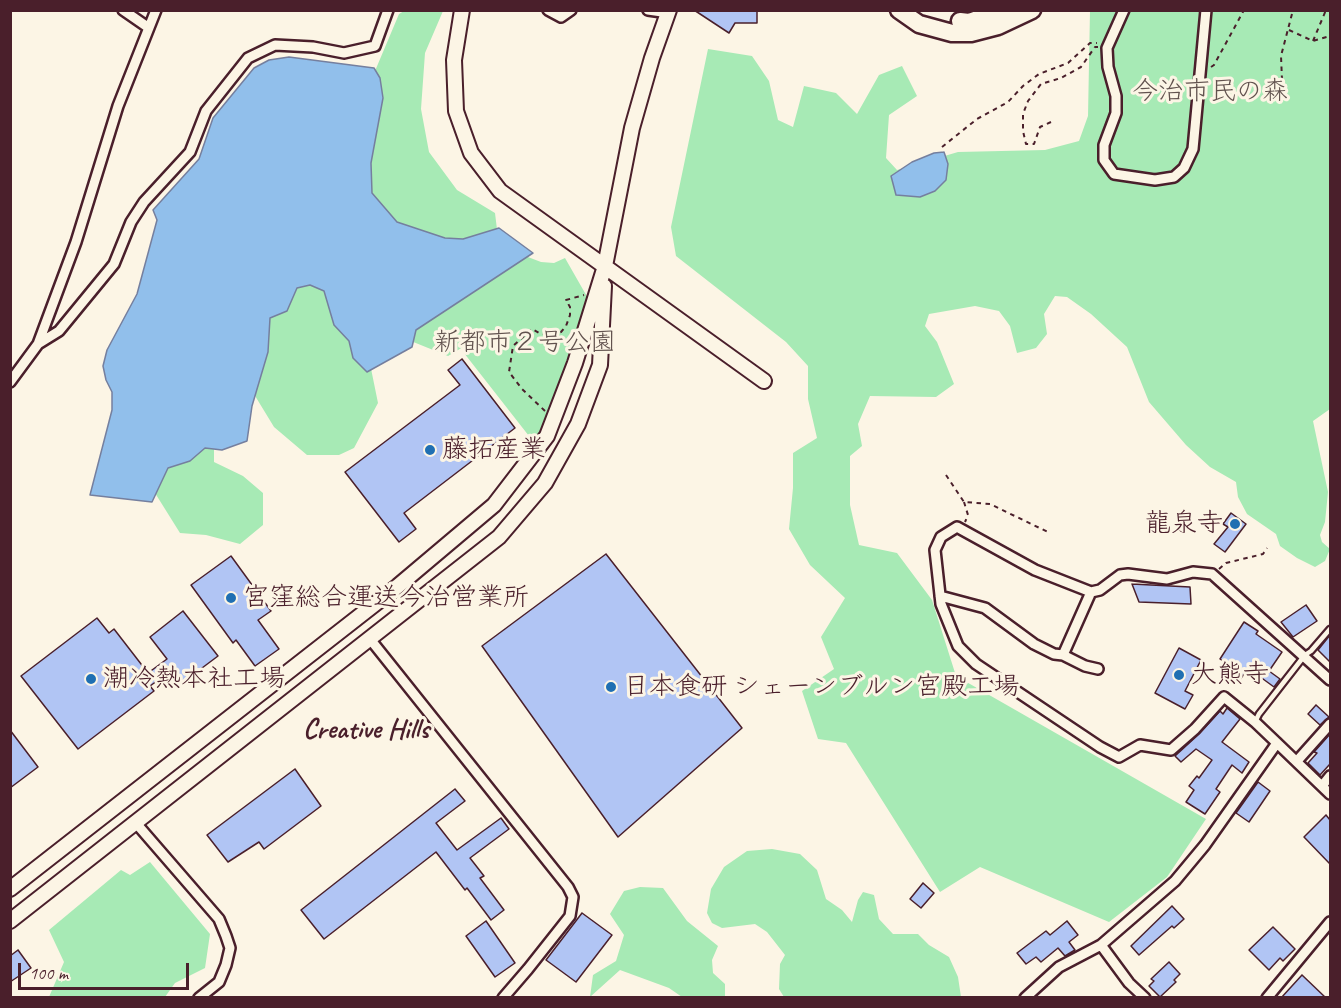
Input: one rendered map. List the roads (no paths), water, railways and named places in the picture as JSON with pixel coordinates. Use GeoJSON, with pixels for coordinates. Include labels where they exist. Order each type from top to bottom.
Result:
{"type":"FeatureCollection","features":[{"type":"Feature","properties":{"kind":"highway"},"geometry":{"type":"LineString","coordinates":[[899,10],[919,24],[936,30],[971,33],[998,26],[1032,10]]}},
{"type":"Feature","properties":{"kind":"highway"},"geometry":{"type":"LineString","coordinates":[[919,10],[937,18],[960,21],[969,21],[1002,10]]}},
{"type":"Feature","properties":{"kind":"street"},"geometry":{"type":"LineString","coordinates":[[123,10],[149,28]]}},
{"type":"Feature","properties":{"kind":"street"},"geometry":{"type":"LineString","coordinates":[[10,382],[38,344],[76,242],[118,106],[156,10]]}},
{"type":"Feature","properties":{"kind":"street"},"geometry":{"type":"LineString","coordinates":[[38,344],[59,331],[114,264],[131,222],[144,202],[190,152],[206,111],[248,58],[275,45],[313,47],[344,53],[375,46],[388,10]]}},
{"type":"Feature","properties":{"kind":"street"},"geometry":{"type":"LineString","coordinates":[[462,10],[454,60],[456,111],[471,153],[500,191],[764,381]]}},
{"type":"Feature","properties":{"kind":"street"},"geometry":{"type":"LineString","coordinates":[[548,10],[561,17],[571,10]]}},
{"type":"Feature","properties":{"kind":"street"},"geometry":{"type":"LineString","coordinates":[[10,889],[398,586],[494,505],[547,436],[574,363],[605,266],[632,128],[652,58],[669,12],[648,10]]}},
{"type":"Feature","properties":{"kind":"street"},"geometry":{"type":"LineString","coordinates":[[1124,10],[1108,46],[1108,67],[1116,96],[1116,113],[1104,145],[1104,160],[1114,174],[1155,180],[1174,177],[1184,168],[1192,149],[1206,10]]}},
{"type":"Feature","properties":{"kind":"street"},"geometry":{"type":"LineString","coordinates":[[10,921],[499,537],[544,483],[578,424],[600,365],[605,266]]}},
{"type":"Feature","properties":{"kind":"street"},"geometry":{"type":"LineString","coordinates":[[1330,680],[1305,655],[1212,574],[1192,572],[1167,579],[1128,573],[1120,575],[1100,590],[1091,592],[1035,570],[957,527],[941,537],[935,550],[941,604],[958,646],[976,664],[1119,757],[1140,745],[1171,750],[1195,729],[1224,697],[1277,742],[1330,795]]}},
{"type":"Feature","properties":{"kind":"street"},"geometry":{"type":"LineString","coordinates":[[1063,655],[1091,592]]}},
{"type":"Feature","properties":{"kind":"street"},"geometry":{"type":"LineString","coordinates":[[940,596],[985,608],[1034,644],[1054,654],[1063,655],[1085,666],[1098,669]]}},
{"type":"Feature","properties":{"kind":"street"},"geometry":{"type":"LineString","coordinates":[[370,639],[561,878],[573,897],[570,916],[503,998]]}},
{"type":"Feature","properties":{"kind":"street"},"geometry":{"type":"LineString","coordinates":[[1297,762],[1330,724]]}},
{"type":"Feature","properties":{"kind":"street"},"geometry":{"type":"LineString","coordinates":[[1025,998],[1059,967],[1101,945],[1175,881],[1205,845],[1277,742]]}},
{"type":"Feature","properties":{"kind":"street"},"geometry":{"type":"LineString","coordinates":[[1322,786],[1330,776]]}},
{"type":"Feature","properties":{"kind":"street"},"geometry":{"type":"LineString","coordinates":[[135,822],[219,920],[226,936],[230,948],[219,982],[199,998]]}},
{"type":"Feature","properties":{"kind":"street"},"geometry":{"type":"LineString","coordinates":[[1267,998],[1330,922]]}},
{"type":"Feature","properties":{"kind":"street"},"geometry":{"type":"LineString","coordinates":[[1101,945],[1130,983],[1145,998]]}},
{"type":"Feature","properties":{"kind":"lane"},"geometry":{"type":"LineString","coordinates":[[1255,722],[1305,655],[1330,629]]}},
{"type":"Feature","properties":{"kind":"water"},"geometry":{"type":"Polygon","coordinates":[[[289,57],[374,68],[380,78],[383,98],[371,163],[372,193],[397,222],[445,238],[463,239],[499,228],[533,253],[416,330],[412,347],[367,372],[353,358],[349,341],[334,325],[324,291],[310,285],[297,288],[287,311],[270,318],[268,352],[252,406],[247,441],[222,450],[205,448],[190,461],[168,468],[152,502],[90,495],[112,410],[112,392],[103,366],[107,350],[137,294],[157,220],[153,210],[199,159],[213,118],[254,68],[269,60],[289,57]]]}},
{"type":"Feature","properties":{"kind":"water"},"geometry":{"type":"Polygon","coordinates":[[[944,152],[948,164],[946,180],[935,191],[920,197],[896,195],[891,176],[912,162],[934,153],[944,152]]]}},
{"type":"Feature","properties":{"kind":"place","name":"藤拓産業"},"geometry":{"type":"Point","coordinates":[430,450]}},
{"type":"Feature","properties":{"kind":"place","name":"龍泉寺"},"geometry":{"type":"Point","coordinates":[1235,524]}},
{"type":"Feature","properties":{"kind":"place","name":"宮窪総合運送今治営業所"},"geometry":{"type":"Point","coordinates":[231,598]}},
{"type":"Feature","properties":{"kind":"place","name":"大熊寺"},"geometry":{"type":"Point","coordinates":[1179,675]}},
{"type":"Feature","properties":{"kind":"place","name":"潮冷熱本社工場"},"geometry":{"type":"Point","coordinates":[91,679]}},
{"type":"Feature","properties":{"kind":"place","name":"日本食研 シェーンブルン宮殿工場"},"geometry":{"type":"Point","coordinates":[611,687]}},
{"type":"Feature","properties":{"kind":"district","name":"Creative Hills"},"geometry":{"type":"Point","coordinates":[366,731]}},
{"type":"Feature","properties":{"kind":"park label","name":"今治市民の森"},"geometry":{"type":"Point","coordinates":[1210,92]}},
{"type":"Feature","properties":{"kind":"park label","name":"新都市２号公園"},"geometry":{"type":"Point","coordinates":[525,343]}}]}
